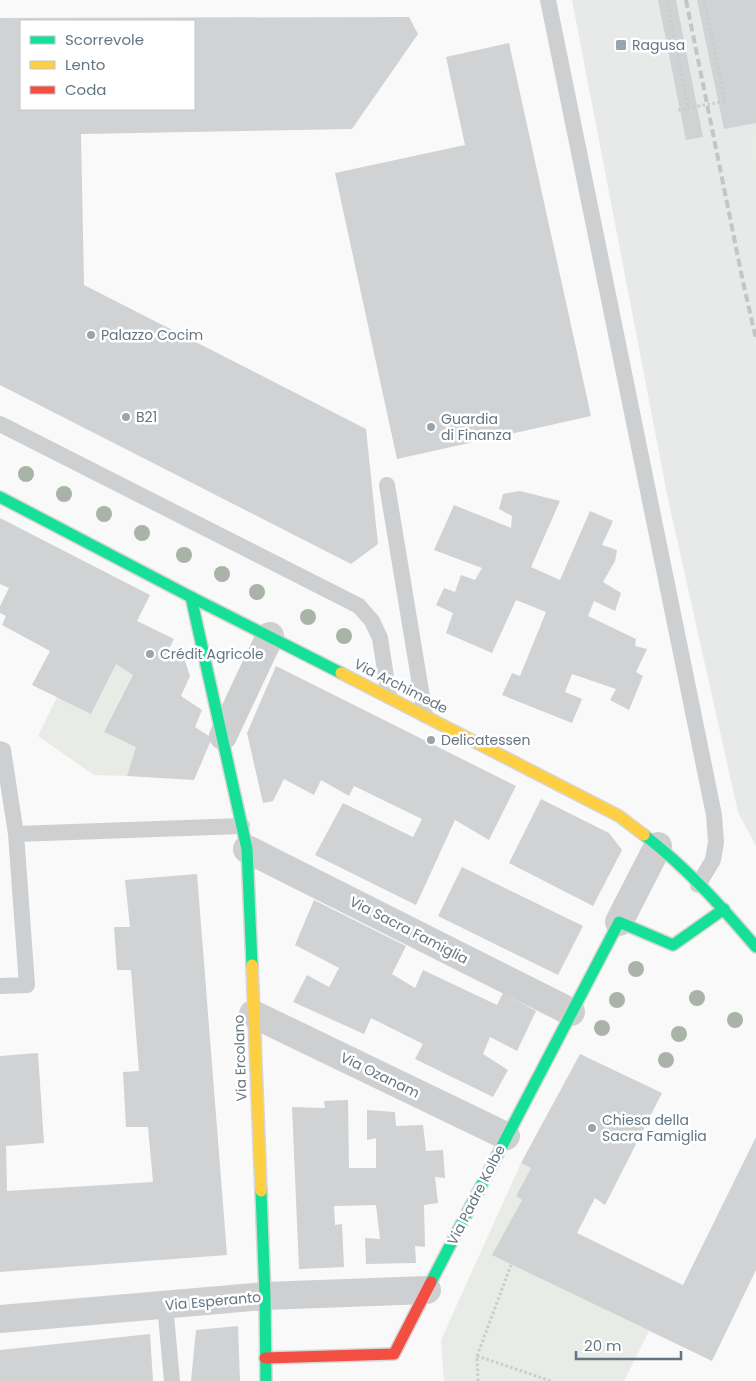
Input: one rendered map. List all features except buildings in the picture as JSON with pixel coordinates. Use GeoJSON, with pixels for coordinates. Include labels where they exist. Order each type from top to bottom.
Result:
{"type":"FeatureCollection","features":[{"type":"Feature","properties":{"kind":"street","name":"Via Archimede"},"geometry":{"type":"LineString","coordinates":[[0,496],[191,597],[390,696],[619,816],[658,846],[724,910],[756,947]]}},
{"type":"Feature","properties":{"kind":"street","name":"Via Ercolano"},"geometry":{"type":"LineString","coordinates":[[191,597],[244,837],[265,1296],[266,1381]]}},
{"type":"Feature","properties":{"kind":"street"},"geometry":{"type":"LineString","coordinates":[[223,736],[270,636]]}},
{"type":"Feature","properties":{"kind":"street","name":"Via Sacra Famiglia"},"geometry":{"type":"LineString","coordinates":[[244,837],[571,1012]]}},
{"type":"Feature","properties":{"kind":"street","name":"Via Padre Kolbe"},"geometry":{"type":"LineString","coordinates":[[266,1358],[394,1354],[658,846]]}},
{"type":"Feature","properties":{"kind":"street"},"geometry":{"type":"LineString","coordinates":[[619,922],[673,945],[724,910]]}},
{"type":"Feature","properties":{"kind":"street","name":"Via Ozanam"},"geometry":{"type":"LineString","coordinates":[[253,1014],[506,1136]]}},
{"type":"Feature","properties":{"kind":"street","name":"Via Esperanto"},"geometry":{"type":"LineString","coordinates":[[0,1319],[265,1296],[427,1290]]}},
{"type":"Feature","properties":{"kind":"lane"},"geometry":{"type":"LineString","coordinates":[[548,0],[714,815],[716,842],[713,860],[698,885]]}},
{"type":"Feature","properties":{"kind":"lane"},"geometry":{"type":"LineString","coordinates":[[0,424],[359,606],[372,621],[380,638],[390,696]]}},
{"type":"Feature","properties":{"kind":"lane"},"geometry":{"type":"LineString","coordinates":[[387,485],[425,714]]}},
{"type":"Feature","properties":{"kind":"lane"},"geometry":{"type":"LineString","coordinates":[[0,748],[3,750],[16,834],[27,985],[0,986]]}},
{"type":"Feature","properties":{"kind":"lane"},"geometry":{"type":"LineString","coordinates":[[16,834],[244,837]]}},
{"type":"Feature","properties":{"kind":"lane"},"geometry":{"type":"LineString","coordinates":[[166,1305],[172,1381]]}},
{"type":"Feature","properties":{"kind":"path"},"geometry":{"type":"LineString","coordinates":[[667,0],[688,108]]}},
{"type":"Feature","properties":{"kind":"path"},"geometry":{"type":"LineString","coordinates":[[678,110],[725,101],[704,0]]}},
{"type":"Feature","properties":{"kind":"path"},"geometry":{"type":"LineString","coordinates":[[478,1381],[477,1356],[511,1265]]}},
{"type":"Feature","properties":{"kind":"path"},"geometry":{"type":"LineString","coordinates":[[477,1356],[540,1379],[551,1381]]}},
{"type":"Feature","properties":{"kind":"shaded area"},"geometry":{"type":"Polygon","coordinates":[[[572,0],[756,0],[756,846],[738,812],[668,499],[572,0]]]}},
{"type":"Feature","properties":{"kind":"shaded area"},"geometry":{"type":"Polygon","coordinates":[[[756,134],[756,174],[755,174],[747,135],[756,134]]]}},
{"type":"Feature","properties":{"kind":"shaded area"},"geometry":{"type":"Polygon","coordinates":[[[116,664],[133,675],[104,732],[136,747],[127,776],[94,775],[38,736],[57,697],[116,664]]]}},
{"type":"Feature","properties":{"kind":"shaded area"},"geometry":{"type":"Polygon","coordinates":[[[521,1163],[531,1168],[516,1196],[522,1200],[493,1255],[649,1331],[624,1381],[444,1381],[441,1340],[521,1163]]]}},
{"type":"Feature","properties":{"kind":"railway"},"geometry":{"type":"LineString","coordinates":[[686,0],[756,339]]}},
{"type":"Feature","properties":{"kind":"traffic: fast"},"geometry":{"type":"LineString","coordinates":[[0,497],[341,673]]}},
{"type":"Feature","properties":{"kind":"traffic: fast"},"geometry":{"type":"LineString","coordinates":[[191,597],[247,849],[252,965]]}},
{"type":"Feature","properties":{"kind":"traffic: fast"},"geometry":{"type":"LineString","coordinates":[[644,835],[703,888],[756,947]]}},
{"type":"Feature","properties":{"kind":"traffic: fast"},"geometry":{"type":"LineString","coordinates":[[431,1282],[619,922],[673,945],[724,909]]}},
{"type":"Feature","properties":{"kind":"traffic: fast"},"geometry":{"type":"LineString","coordinates":[[261,1191],[266,1381]]}},
{"type":"Feature","properties":{"kind":"traffic: slow"},"geometry":{"type":"LineString","coordinates":[[341,673],[619,816],[644,835]]}},
{"type":"Feature","properties":{"kind":"traffic: slow"},"geometry":{"type":"LineString","coordinates":[[252,965],[261,1191]]}},
{"type":"Feature","properties":{"kind":"traffic: jam"},"geometry":{"type":"LineString","coordinates":[[265,1358],[394,1354],[431,1282]]}},
{"type":"Feature","properties":{"kind":"place","name":"Ragusa"},"geometry":{"type":"Point","coordinates":[621,45]}},
{"type":"Feature","properties":{"kind":"place","name":"Palazzo Cocim"},"geometry":{"type":"Point","coordinates":[91,335]}},
{"type":"Feature","properties":{"kind":"place","name":"B21"},"geometry":{"type":"Point","coordinates":[126,417]}},
{"type":"Feature","properties":{"kind":"place","name":"Guardia di Finanza"},"geometry":{"type":"Point","coordinates":[431,427]}},
{"type":"Feature","properties":{"kind":"place","name":"Crédit Agricole"},"geometry":{"type":"Point","coordinates":[150,654]}},
{"type":"Feature","properties":{"kind":"place","name":"Delicatessen"},"geometry":{"type":"Point","coordinates":[431,740]}},
{"type":"Feature","properties":{"kind":"place","name":"Chiesa della Sacra Famiglia"},"geometry":{"type":"Point","coordinates":[592,1128]}}]}
